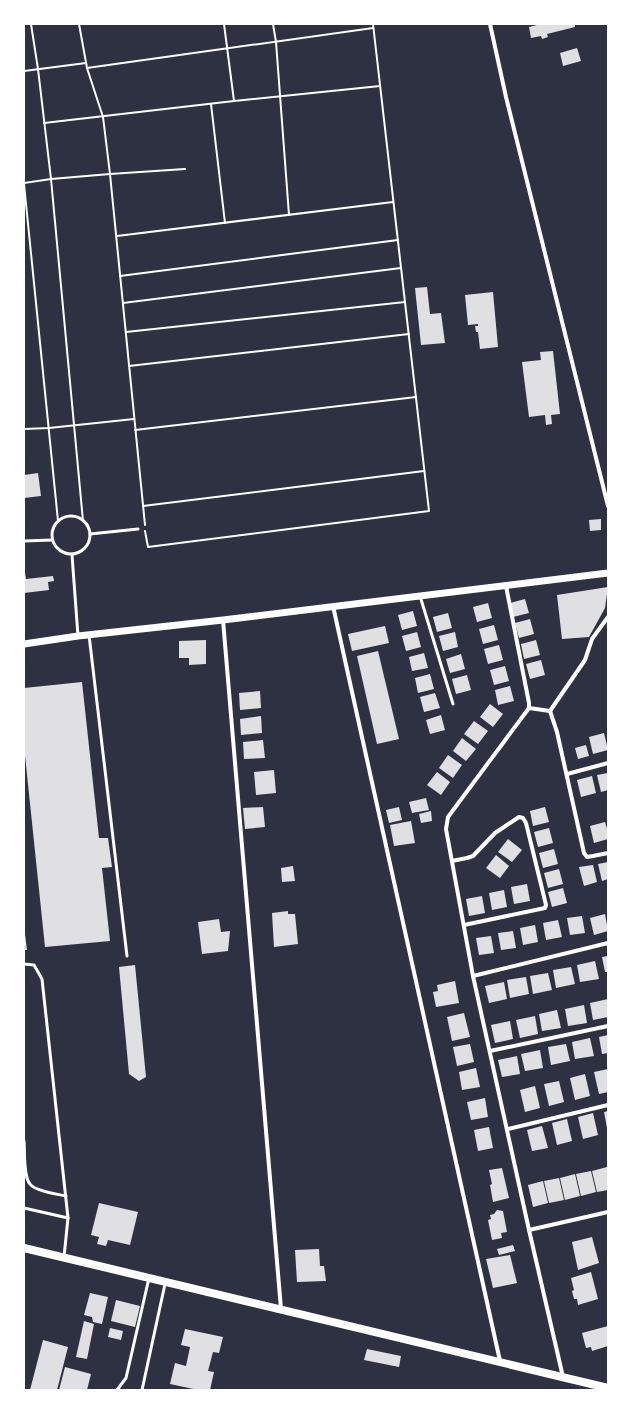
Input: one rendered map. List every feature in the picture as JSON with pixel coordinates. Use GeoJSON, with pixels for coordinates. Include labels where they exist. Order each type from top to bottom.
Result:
{"type":"FeatureCollection","features":[{"type":"Feature","properties":{"kind":"main road"},"geometry":{"type":"LineString","coordinates":[[24,1248],[608,1388]]}},
{"type":"Feature","properties":{"kind":"street"},"geometry":{"type":"LineString","coordinates":[[490,24],[508,105],[608,506]]}},
{"type":"Feature","properties":{"kind":"street"},"geometry":{"type":"LineString","coordinates":[[24,644],[78,636],[223,620],[608,573]]}},
{"type":"Feature","properties":{"kind":"street"},"geometry":{"type":"LineString","coordinates":[[506,586],[529,708],[448,817],[446,829],[473,976],[563,1377]]}},
{"type":"Feature","properties":{"kind":"street"},"geometry":{"type":"LineString","coordinates":[[333,606],[500,1361]]}},
{"type":"Feature","properties":{"kind":"street"},"geometry":{"type":"LineString","coordinates":[[550,711],[585,660],[592,639],[608,617]]}},
{"type":"Feature","properties":{"kind":"street"},"geometry":{"type":"LineString","coordinates":[[223,620],[281,1309]]}},
{"type":"Feature","properties":{"kind":"street"},"geometry":{"type":"LineString","coordinates":[[529,708],[550,711]]}},
{"type":"Feature","properties":{"kind":"street"},"geometry":{"type":"LineString","coordinates":[[550,711],[557,732],[584,853],[587,857],[608,853]]}},
{"type":"Feature","properties":{"kind":"street"},"geometry":{"type":"LineString","coordinates":[[567,774],[608,763]]}},
{"type":"Feature","properties":{"kind":"street"},"geometry":{"type":"LineString","coordinates":[[452,861],[473,856],[495,833],[519,817],[523,818],[526,823],[546,906],[545,908],[464,925]]}},
{"type":"Feature","properties":{"kind":"street"},"geometry":{"type":"LineString","coordinates":[[473,976],[608,943]]}},
{"type":"Feature","properties":{"kind":"street"},"geometry":{"type":"LineString","coordinates":[[490,1051],[608,1026]]}},
{"type":"Feature","properties":{"kind":"street"},"geometry":{"type":"LineString","coordinates":[[508,1129],[608,1105]]}},
{"type":"Feature","properties":{"kind":"street"},"geometry":{"type":"LineString","coordinates":[[529,1230],[608,1212]]}},
{"type":"Feature","properties":{"kind":"lane"},"geometry":{"type":"LineString","coordinates":[[69,516],[83,521],[89,528],[90,534],[87,546],[78,553],[72,555],[59,551],[52,540],[54,526],[58,521],[69,516]]}},
{"type":"Feature","properties":{"kind":"lane"},"geometry":{"type":"LineString","coordinates":[[90,534],[138,529]]}},
{"type":"Feature","properties":{"kind":"lane"},"geometry":{"type":"LineString","coordinates":[[24,541],[52,540]]}},
{"type":"Feature","properties":{"kind":"lane"},"geometry":{"type":"LineString","coordinates":[[72,555],[78,636]]}},
{"type":"Feature","properties":{"kind":"lane"},"geometry":{"type":"LineString","coordinates":[[420,595],[453,704]]}},
{"type":"Feature","properties":{"kind":"lane"},"geometry":{"type":"LineString","coordinates":[[89,635],[127,956]]}},
{"type":"Feature","properties":{"kind":"lane"},"geometry":{"type":"LineString","coordinates":[[24,964],[34,965],[42,979],[68,1218],[64,1258]]}},
{"type":"Feature","properties":{"kind":"lane"},"geometry":{"type":"LineString","coordinates":[[24,1141],[26,1178],[30,1185],[66,1196]]}},
{"type":"Feature","properties":{"kind":"lane"},"geometry":{"type":"LineString","coordinates":[[24,1208],[68,1218]]}},
{"type":"Feature","properties":{"kind":"lane"},"geometry":{"type":"LineString","coordinates":[[117,1390],[126,1378],[149,1278]]}},
{"type":"Feature","properties":{"kind":"lane"},"geometry":{"type":"LineString","coordinates":[[142,1390],[166,1282]]}},
{"type":"Feature","properties":{"kind":"path"},"geometry":{"type":"LineString","coordinates":[[31,24],[51,179],[83,521]]}},
{"type":"Feature","properties":{"kind":"path"},"geometry":{"type":"LineString","coordinates":[[79,24],[87,68],[103,117],[148,547],[429,511],[373,24]]}},
{"type":"Feature","properties":{"kind":"path"},"geometry":{"type":"LineString","coordinates":[[224,24],[234,101]]}},
{"type":"Feature","properties":{"kind":"path"},"geometry":{"type":"LineString","coordinates":[[273,24],[276,42],[290,215]]}},
{"type":"Feature","properties":{"kind":"path"},"geometry":{"type":"LineString","coordinates":[[87,68],[373,28]]}},
{"type":"Feature","properties":{"kind":"path"},"geometry":{"type":"LineString","coordinates":[[24,71],[86,63]]}},
{"type":"Feature","properties":{"kind":"path"},"geometry":{"type":"LineString","coordinates":[[44,123],[380,86]]}},
{"type":"Feature","properties":{"kind":"path"},"geometry":{"type":"LineString","coordinates":[[210,104],[225,223]]}},
{"type":"Feature","properties":{"kind":"path"},"geometry":{"type":"LineString","coordinates":[[58,521],[24,184],[51,179],[185,169]]}},
{"type":"Feature","properties":{"kind":"path"},"geometry":{"type":"LineString","coordinates":[[116,236],[393,202]]}},
{"type":"Feature","properties":{"kind":"path"},"geometry":{"type":"LineString","coordinates":[[120,276],[398,240]]}},
{"type":"Feature","properties":{"kind":"path"},"geometry":{"type":"LineString","coordinates":[[123,303],[401,268]]}},
{"type":"Feature","properties":{"kind":"path"},"geometry":{"type":"LineString","coordinates":[[126,332],[405,302]]}},
{"type":"Feature","properties":{"kind":"path"},"geometry":{"type":"LineString","coordinates":[[129,366],[409,334]]}},
{"type":"Feature","properties":{"kind":"path"},"geometry":{"type":"LineString","coordinates":[[135,430],[416,397]]}},
{"type":"Feature","properties":{"kind":"path"},"geometry":{"type":"LineString","coordinates":[[24,429],[134,419]]}},
{"type":"Feature","properties":{"kind":"path"},"geometry":{"type":"LineString","coordinates":[[143,506],[424,471]]}},
{"type":"Feature","properties":{"kind":"building"},"geometry":{"type":"Polygon","coordinates":[[[541,24],[575,24],[575,27],[547,34],[548,37],[542,39],[541,36],[531,38],[529,27],[541,24]]]}},
{"type":"Feature","properties":{"kind":"building"},"geometry":{"type":"Polygon","coordinates":[[[577,48],[581,61],[563,66],[560,53],[577,48]]]}},
{"type":"Feature","properties":{"kind":"building"},"geometry":{"type":"Polygon","coordinates":[[[427,287],[430,314],[441,313],[445,343],[421,345],[415,288],[427,287]]]}},
{"type":"Feature","properties":{"kind":"building"},"geometry":{"type":"Polygon","coordinates":[[[493,292],[498,347],[480,349],[478,332],[476,332],[475,326],[478,326],[478,324],[468,325],[465,295],[493,292]]]}},
{"type":"Feature","properties":{"kind":"building"},"geometry":{"type":"Polygon","coordinates":[[[553,351],[560,414],[551,415],[552,424],[546,425],[545,415],[529,417],[522,362],[541,360],[540,352],[553,351]]]}},
{"type":"Feature","properties":{"kind":"building"},"geometry":{"type":"Polygon","coordinates":[[[38,473],[41,496],[24,498],[24,475],[38,473]]]}},
{"type":"Feature","properties":{"kind":"building"},"geometry":{"type":"Polygon","coordinates":[[[601,519],[601,530],[590,531],[589,520],[601,519]]]}},
{"type":"Feature","properties":{"kind":"building"},"geometry":{"type":"Polygon","coordinates":[[[24,573],[26,579],[53,576],[54,581],[48,582],[49,590],[24,593],[24,573]]]}},
{"type":"Feature","properties":{"kind":"building"},"geometry":{"type":"Polygon","coordinates":[[[608,587],[605,608],[589,637],[562,639],[557,595],[608,587]]]}},
{"type":"Feature","properties":{"kind":"building"},"geometry":{"type":"Polygon","coordinates":[[[525,599],[529,613],[513,617],[510,603],[525,599]]]}},
{"type":"Feature","properties":{"kind":"building"},"geometry":{"type":"Polygon","coordinates":[[[488,603],[492,618],[477,622],[473,607],[488,603]]]}},
{"type":"Feature","properties":{"kind":"building"},"geometry":{"type":"Polygon","coordinates":[[[413,611],[417,626],[402,630],[398,615],[413,611]]]}},
{"type":"Feature","properties":{"kind":"building"},"geometry":{"type":"Polygon","coordinates":[[[448,613],[452,628],[437,632],[433,617],[448,613]]]}},
{"type":"Feature","properties":{"kind":"building"},"geometry":{"type":"Polygon","coordinates":[[[530,619],[534,634],[519,638],[515,623],[530,619]]]}},
{"type":"Feature","properties":{"kind":"building"},"geometry":{"type":"Polygon","coordinates":[[[494,625],[498,640],[483,644],[479,629],[494,625]]]}},
{"type":"Feature","properties":{"kind":"building"},"geometry":{"type":"Polygon","coordinates":[[[385,626],[389,643],[352,651],[348,634],[385,626]]]}},
{"type":"Feature","properties":{"kind":"building"},"geometry":{"type":"Polygon","coordinates":[[[417,632],[421,647],[406,651],[402,636],[417,632]]]}},
{"type":"Feature","properties":{"kind":"building"},"geometry":{"type":"Polygon","coordinates":[[[455,632],[458,647],[443,651],[439,636],[455,632]]]}},
{"type":"Feature","properties":{"kind":"building"},"geometry":{"type":"Polygon","coordinates":[[[206,640],[206,664],[189,665],[189,658],[179,658],[179,641],[206,640]]]}},
{"type":"Feature","properties":{"kind":"building"},"geometry":{"type":"Polygon","coordinates":[[[536,640],[540,655],[524,659],[521,644],[536,640]]]}},
{"type":"Feature","properties":{"kind":"building"},"geometry":{"type":"Polygon","coordinates":[[[499,645],[503,660],[488,664],[484,649],[499,645]]]}},
{"type":"Feature","properties":{"kind":"building"},"geometry":{"type":"Polygon","coordinates":[[[378,651],[399,739],[377,744],[357,656],[378,651]]]}},
{"type":"Feature","properties":{"kind":"building"},"geometry":{"type":"Polygon","coordinates":[[[424,653],[428,668],[412,671],[409,657],[424,653]]]}},
{"type":"Feature","properties":{"kind":"building"},"geometry":{"type":"Polygon","coordinates":[[[461,654],[465,669],[450,673],[446,659],[461,654]]]}},
{"type":"Feature","properties":{"kind":"building"},"geometry":{"type":"Polygon","coordinates":[[[541,660],[545,675],[530,679],[526,664],[541,660]]]}},
{"type":"Feature","properties":{"kind":"building"},"geometry":{"type":"Polygon","coordinates":[[[505,666],[509,681],[494,685],[490,670],[505,666]]]}},
{"type":"Feature","properties":{"kind":"building"},"geometry":{"type":"Polygon","coordinates":[[[430,674],[434,689],[418,693],[415,678],[430,674]]]}},
{"type":"Feature","properties":{"kind":"building"},"geometry":{"type":"Polygon","coordinates":[[[467,675],[471,690],[456,694],[452,679],[467,675]]]}},
{"type":"Feature","properties":{"kind":"building"},"geometry":{"type":"Polygon","coordinates":[[[82,682],[99,838],[108,838],[112,867],[102,868],[110,941],[45,947],[24,746],[24,688],[82,682]]]}},
{"type":"Feature","properties":{"kind":"building"},"geometry":{"type":"Polygon","coordinates":[[[510,686],[514,701],[498,705],[495,690],[510,686]]]}},
{"type":"Feature","properties":{"kind":"building"},"geometry":{"type":"Polygon","coordinates":[[[260,691],[261,708],[240,710],[239,693],[260,691]]]}},
{"type":"Feature","properties":{"kind":"building"},"geometry":{"type":"Polygon","coordinates":[[[435,693],[440,708],[424,712],[420,697],[435,693]]]}},
{"type":"Feature","properties":{"kind":"building"},"geometry":{"type":"Polygon","coordinates":[[[490,704],[503,714],[493,727],[480,717],[490,704]]]}},
{"type":"Feature","properties":{"kind":"building"},"geometry":{"type":"Polygon","coordinates":[[[441,715],[445,730],[430,734],[426,720],[441,715]]]}},
{"type":"Feature","properties":{"kind":"building"},"geometry":{"type":"Polygon","coordinates":[[[261,716],[262,733],[241,735],[240,719],[261,716]]]}},
{"type":"Feature","properties":{"kind":"building"},"geometry":{"type":"Polygon","coordinates":[[[474,721],[488,731],[478,744],[464,734],[474,721]]]}},
{"type":"Feature","properties":{"kind":"building"},"geometry":{"type":"Polygon","coordinates":[[[604,733],[608,750],[593,754],[589,737],[604,733]]]}},
{"type":"Feature","properties":{"kind":"building"},"geometry":{"type":"Polygon","coordinates":[[[462,738],[476,749],[466,761],[453,751],[462,738]]]}},
{"type":"Feature","properties":{"kind":"building"},"geometry":{"type":"Polygon","coordinates":[[[263,740],[265,758],[244,759],[243,742],[263,740]]]}},
{"type":"Feature","properties":{"kind":"building"},"geometry":{"type":"Polygon","coordinates":[[[586,745],[589,756],[578,759],[575,748],[586,745]]]}},
{"type":"Feature","properties":{"kind":"building"},"geometry":{"type":"Polygon","coordinates":[[[448,755],[462,765],[453,778],[439,768],[448,755]]]}},
{"type":"Feature","properties":{"kind":"building"},"geometry":{"type":"Polygon","coordinates":[[[274,770],[276,793],[256,795],[254,772],[274,770]]]}},
{"type":"Feature","properties":{"kind":"building"},"geometry":{"type":"Polygon","coordinates":[[[437,772],[450,782],[441,795],[427,785],[437,772]]]}},
{"type":"Feature","properties":{"kind":"building"},"geometry":{"type":"Polygon","coordinates":[[[608,773],[608,790],[601,792],[597,775],[608,773]]]}},
{"type":"Feature","properties":{"kind":"building"},"geometry":{"type":"Polygon","coordinates":[[[592,776],[596,793],[581,797],[577,780],[592,776]]]}},
{"type":"Feature","properties":{"kind":"building"},"geometry":{"type":"Polygon","coordinates":[[[426,798],[429,810],[412,813],[409,802],[426,798]]]}},
{"type":"Feature","properties":{"kind":"building"},"geometry":{"type":"Polygon","coordinates":[[[263,807],[265,827],[245,829],[243,808],[263,807]]]}},
{"type":"Feature","properties":{"kind":"building"},"geometry":{"type":"Polygon","coordinates":[[[399,807],[402,820],[389,823],[386,810],[399,807]]]}},
{"type":"Feature","properties":{"kind":"building"},"geometry":{"type":"Polygon","coordinates":[[[545,807],[549,822],[533,826],[530,811],[545,807]]]}},
{"type":"Feature","properties":{"kind":"building"},"geometry":{"type":"Polygon","coordinates":[[[431,811],[432,821],[421,823],[419,814],[431,811]]]}},
{"type":"Feature","properties":{"kind":"building"},"geometry":{"type":"Polygon","coordinates":[[[411,821],[415,843],[394,846],[390,825],[411,821]]]}},
{"type":"Feature","properties":{"kind":"building"},"geometry":{"type":"Polygon","coordinates":[[[605,822],[608,832],[608,839],[594,843],[590,826],[605,822]]]}},
{"type":"Feature","properties":{"kind":"building"},"geometry":{"type":"Polygon","coordinates":[[[549,828],[553,843],[538,847],[534,832],[549,828]]]}},
{"type":"Feature","properties":{"kind":"building"},"geometry":{"type":"Polygon","coordinates":[[[508,839],[522,850],[512,862],[498,852],[508,839]]]}},
{"type":"Feature","properties":{"kind":"building"},"geometry":{"type":"Polygon","coordinates":[[[554,849],[558,864],[543,868],[539,853],[554,849]]]}},
{"type":"Feature","properties":{"kind":"building"},"geometry":{"type":"Polygon","coordinates":[[[496,855],[509,866],[500,878],[486,868],[496,855]]]}},
{"type":"Feature","properties":{"kind":"building"},"geometry":{"type":"Polygon","coordinates":[[[608,862],[608,879],[602,881],[598,864],[608,862]]]}},
{"type":"Feature","properties":{"kind":"building"},"geometry":{"type":"Polygon","coordinates":[[[593,865],[597,882],[584,886],[579,867],[593,865]]]}},
{"type":"Feature","properties":{"kind":"building"},"geometry":{"type":"Polygon","coordinates":[[[293,866],[295,881],[282,882],[281,868],[293,866]]]}},
{"type":"Feature","properties":{"kind":"building"},"geometry":{"type":"Polygon","coordinates":[[[559,869],[563,884],[548,888],[544,873],[559,869]]]}},
{"type":"Feature","properties":{"kind":"building"},"geometry":{"type":"Polygon","coordinates":[[[527,884],[530,901],[514,904],[511,887],[527,884]]]}},
{"type":"Feature","properties":{"kind":"building"},"geometry":{"type":"Polygon","coordinates":[[[563,888],[567,903],[552,907],[548,892],[563,888]]]}},
{"type":"Feature","properties":{"kind":"building"},"geometry":{"type":"Polygon","coordinates":[[[504,890],[507,907],[492,910],[489,893],[504,890]]]}},
{"type":"Feature","properties":{"kind":"building"},"geometry":{"type":"Polygon","coordinates":[[[482,896],[485,913],[469,916],[466,899],[482,896]]]}},
{"type":"Feature","properties":{"kind":"building"},"geometry":{"type":"Polygon","coordinates":[[[288,911],[288,914],[295,914],[298,944],[274,947],[272,913],[288,911]]]}},
{"type":"Feature","properties":{"kind":"building"},"geometry":{"type":"Polygon","coordinates":[[[605,914],[608,931],[594,935],[590,918],[605,914]]]}},
{"type":"Feature","properties":{"kind":"building"},"geometry":{"type":"Polygon","coordinates":[[[582,916],[585,933],[570,935],[567,918],[582,916]]]}},
{"type":"Feature","properties":{"kind":"building"},"geometry":{"type":"Polygon","coordinates":[[[219,919],[221,932],[230,931],[228,951],[202,954],[198,922],[219,919]]]}},
{"type":"Feature","properties":{"kind":"building"},"geometry":{"type":"Polygon","coordinates":[[[558,920],[562,937],[546,940],[543,923],[558,920]]]}},
{"type":"Feature","properties":{"kind":"building"},"geometry":{"type":"Polygon","coordinates":[[[535,925],[538,942],[523,945],[520,928],[535,925]]]}},
{"type":"Feature","properties":{"kind":"building"},"geometry":{"type":"Polygon","coordinates":[[[513,931],[516,948],[501,950],[498,933],[513,931]]]}},
{"type":"Feature","properties":{"kind":"building"},"geometry":{"type":"Polygon","coordinates":[[[25,934],[27,950],[24,950],[25,934]]]}},
{"type":"Feature","properties":{"kind":"building"},"geometry":{"type":"Polygon","coordinates":[[[491,936],[494,953],[479,955],[476,938],[491,936]]]}},
{"type":"Feature","properties":{"kind":"building"},"geometry":{"type":"Polygon","coordinates":[[[608,956],[608,972],[605,972],[602,957],[608,956]]]}},
{"type":"Feature","properties":{"kind":"building"},"geometry":{"type":"Polygon","coordinates":[[[595,961],[599,979],[580,982],[577,965],[595,961]]]}},
{"type":"Feature","properties":{"kind":"building"},"geometry":{"type":"Polygon","coordinates":[[[135,965],[146,1077],[139,1081],[129,1074],[119,967],[135,965]]]}},
{"type":"Feature","properties":{"kind":"building"},"geometry":{"type":"Polygon","coordinates":[[[571,967],[575,984],[556,988],[553,970],[571,967]]]}},
{"type":"Feature","properties":{"kind":"building"},"geometry":{"type":"Polygon","coordinates":[[[548,973],[552,990],[533,994],[530,976],[548,973]]]}},
{"type":"Feature","properties":{"kind":"building"},"geometry":{"type":"Polygon","coordinates":[[[526,977],[529,994],[510,998],[507,980],[526,977]]]}},
{"type":"Feature","properties":{"kind":"building"},"geometry":{"type":"Polygon","coordinates":[[[455,981],[459,1003],[436,1007],[433,992],[438,991],[437,985],[455,981]]]}},
{"type":"Feature","properties":{"kind":"building"},"geometry":{"type":"Polygon","coordinates":[[[504,982],[507,999],[489,1003],[485,986],[504,982]]]}},
{"type":"Feature","properties":{"kind":"building"},"geometry":{"type":"Polygon","coordinates":[[[608,999],[608,1017],[593,1020],[590,1003],[608,999]]]}},
{"type":"Feature","properties":{"kind":"building"},"geometry":{"type":"Polygon","coordinates":[[[584,1005],[587,1023],[568,1026],[565,1009],[584,1005]]]}},
{"type":"Feature","properties":{"kind":"building"},"geometry":{"type":"Polygon","coordinates":[[[557,1010],[561,1028],[542,1031],[539,1014],[557,1010]]]}},
{"type":"Feature","properties":{"kind":"building"},"geometry":{"type":"Polygon","coordinates":[[[464,1013],[470,1037],[452,1041],[447,1017],[464,1013]]]}},
{"type":"Feature","properties":{"kind":"building"},"geometry":{"type":"Polygon","coordinates":[[[535,1016],[538,1034],[520,1038],[516,1020],[535,1016]]]}},
{"type":"Feature","properties":{"kind":"building"},"geometry":{"type":"Polygon","coordinates":[[[510,1021],[513,1039],[495,1043],[491,1025],[510,1021]]]}},
{"type":"Feature","properties":{"kind":"building"},"geometry":{"type":"Polygon","coordinates":[[[608,1035],[608,1053],[602,1054],[599,1037],[608,1035]]]}},
{"type":"Feature","properties":{"kind":"building"},"geometry":{"type":"Polygon","coordinates":[[[590,1038],[594,1056],[575,1059],[572,1042],[590,1038]]]}},
{"type":"Feature","properties":{"kind":"building"},"geometry":{"type":"Polygon","coordinates":[[[470,1044],[474,1062],[457,1066],[453,1047],[470,1044]]]}},
{"type":"Feature","properties":{"kind":"building"},"geometry":{"type":"Polygon","coordinates":[[[566,1044],[570,1061],[551,1065],[548,1047],[566,1044]]]}},
{"type":"Feature","properties":{"kind":"building"},"geometry":{"type":"Polygon","coordinates":[[[540,1050],[543,1068],[525,1071],[521,1054],[540,1050]]]}},
{"type":"Feature","properties":{"kind":"building"},"geometry":{"type":"Polygon","coordinates":[[[517,1056],[520,1074],[502,1077],[498,1060],[517,1056]]]}},
{"type":"Feature","properties":{"kind":"building"},"geometry":{"type":"Polygon","coordinates":[[[476,1068],[480,1087],[462,1090],[459,1072],[476,1068]]]}},
{"type":"Feature","properties":{"kind":"building"},"geometry":{"type":"Polygon","coordinates":[[[608,1069],[608,1092],[599,1094],[594,1072],[608,1069]]]}},
{"type":"Feature","properties":{"kind":"building"},"geometry":{"type":"Polygon","coordinates":[[[585,1074],[590,1096],[575,1100],[570,1078],[585,1074]]]}},
{"type":"Feature","properties":{"kind":"building"},"geometry":{"type":"Polygon","coordinates":[[[559,1081],[564,1102],[549,1106],[544,1084],[559,1081]]]}},
{"type":"Feature","properties":{"kind":"building"},"geometry":{"type":"Polygon","coordinates":[[[535,1086],[540,1108],[525,1112],[520,1090],[535,1086]]]}},
{"type":"Feature","properties":{"kind":"building"},"geometry":{"type":"Polygon","coordinates":[[[485,1098],[488,1117],[471,1120],[467,1102],[485,1098]]]}},
{"type":"Feature","properties":{"kind":"building"},"geometry":{"type":"Polygon","coordinates":[[[608,1111],[608,1128],[607,1128],[604,1112],[608,1111]]]}},
{"type":"Feature","properties":{"kind":"building"},"geometry":{"type":"Polygon","coordinates":[[[593,1113],[598,1135],[583,1139],[578,1117],[593,1113]]]}},
{"type":"Feature","properties":{"kind":"building"},"geometry":{"type":"Polygon","coordinates":[[[567,1119],[572,1141],[557,1145],[552,1123],[567,1119]]]}},
{"type":"Feature","properties":{"kind":"building"},"geometry":{"type":"Polygon","coordinates":[[[542,1126],[548,1148],[532,1151],[527,1130],[542,1126]]]}},
{"type":"Feature","properties":{"kind":"building"},"geometry":{"type":"Polygon","coordinates":[[[489,1127],[493,1148],[478,1151],[474,1130],[489,1127]]]}},
{"type":"Feature","properties":{"kind":"building"},"geometry":{"type":"Polygon","coordinates":[[[607,1167],[608,1190],[597,1192],[592,1171],[607,1167]]]}},
{"type":"Feature","properties":{"kind":"building"},"geometry":{"type":"Polygon","coordinates":[[[502,1168],[509,1198],[493,1202],[490,1185],[492,1184],[489,1170],[502,1168]]]}},
{"type":"Feature","properties":{"kind":"building"},"geometry":{"type":"Polygon","coordinates":[[[591,1171],[596,1192],[581,1196],[576,1174],[591,1171]]]}},
{"type":"Feature","properties":{"kind":"building"},"geometry":{"type":"Polygon","coordinates":[[[575,1174],[580,1196],[565,1200],[560,1178],[575,1174]]]}},
{"type":"Feature","properties":{"kind":"building"},"geometry":{"type":"Polygon","coordinates":[[[559,1178],[564,1200],[549,1203],[544,1181],[559,1178]]]}},
{"type":"Feature","properties":{"kind":"building"},"geometry":{"type":"Polygon","coordinates":[[[543,1181],[548,1203],[533,1207],[528,1185],[543,1181]]]}},
{"type":"Feature","properties":{"kind":"building"},"geometry":{"type":"Polygon","coordinates":[[[99,1203],[138,1212],[130,1245],[108,1240],[106,1246],[97,1244],[99,1237],[91,1235],[99,1203]]]}},
{"type":"Feature","properties":{"kind":"building"},"geometry":{"type":"Polygon","coordinates":[[[497,1210],[503,1211],[507,1232],[501,1233],[502,1238],[492,1240],[488,1220],[491,1219],[490,1215],[494,1214],[497,1210]]]}},
{"type":"Feature","properties":{"kind":"building"},"geometry":{"type":"Polygon","coordinates":[[[592,1237],[599,1263],[578,1270],[572,1242],[592,1237]]]}},
{"type":"Feature","properties":{"kind":"building"},"geometry":{"type":"Polygon","coordinates":[[[513,1245],[515,1251],[499,1255],[497,1249],[513,1245]]]}},
{"type":"Feature","properties":{"kind":"building"},"geometry":{"type":"Polygon","coordinates":[[[319,1249],[320,1266],[324,1266],[326,1281],[297,1282],[295,1250],[319,1249]]]}},
{"type":"Feature","properties":{"kind":"building"},"geometry":{"type":"Polygon","coordinates":[[[510,1255],[517,1283],[493,1288],[486,1259],[510,1255]]]}},
{"type":"Feature","properties":{"kind":"building"},"geometry":{"type":"Polygon","coordinates":[[[591,1272],[598,1299],[578,1305],[577,1299],[574,1299],[572,1291],[574,1290],[571,1278],[591,1272]]]}},
{"type":"Feature","properties":{"kind":"building"},"geometry":{"type":"Polygon","coordinates":[[[90,1293],[108,1297],[102,1324],[93,1322],[92,1317],[84,1315],[90,1293]]]}},
{"type":"Feature","properties":{"kind":"building"},"geometry":{"type":"Polygon","coordinates":[[[116,1300],[140,1306],[135,1327],[111,1321],[116,1300]]]}},
{"type":"Feature","properties":{"kind":"building"},"geometry":{"type":"Polygon","coordinates":[[[84,1321],[94,1324],[87,1359],[76,1357],[84,1321]]]}},
{"type":"Feature","properties":{"kind":"building"},"geometry":{"type":"Polygon","coordinates":[[[608,1326],[608,1346],[592,1351],[591,1347],[586,1348],[582,1333],[608,1326]]]}},
{"type":"Feature","properties":{"kind":"building"},"geometry":{"type":"Polygon","coordinates":[[[110,1328],[123,1331],[121,1340],[108,1337],[110,1328]]]}},
{"type":"Feature","properties":{"kind":"building"},"geometry":{"type":"Polygon","coordinates":[[[185,1329],[223,1337],[219,1353],[213,1352],[208,1371],[214,1372],[210,1390],[198,1390],[170,1384],[175,1363],[186,1366],[190,1347],[181,1345],[185,1329]]]}},
{"type":"Feature","properties":{"kind":"building"},"geometry":{"type":"Polygon","coordinates":[[[43,1340],[68,1347],[57,1390],[30,1390],[43,1340]]]}},
{"type":"Feature","properties":{"kind":"building"},"geometry":{"type":"Polygon","coordinates":[[[367,1349],[401,1356],[399,1367],[364,1360],[367,1349]]]}},
{"type":"Feature","properties":{"kind":"building"},"geometry":{"type":"Polygon","coordinates":[[[65,1367],[91,1374],[87,1390],[59,1390],[65,1367]]]}}]}
